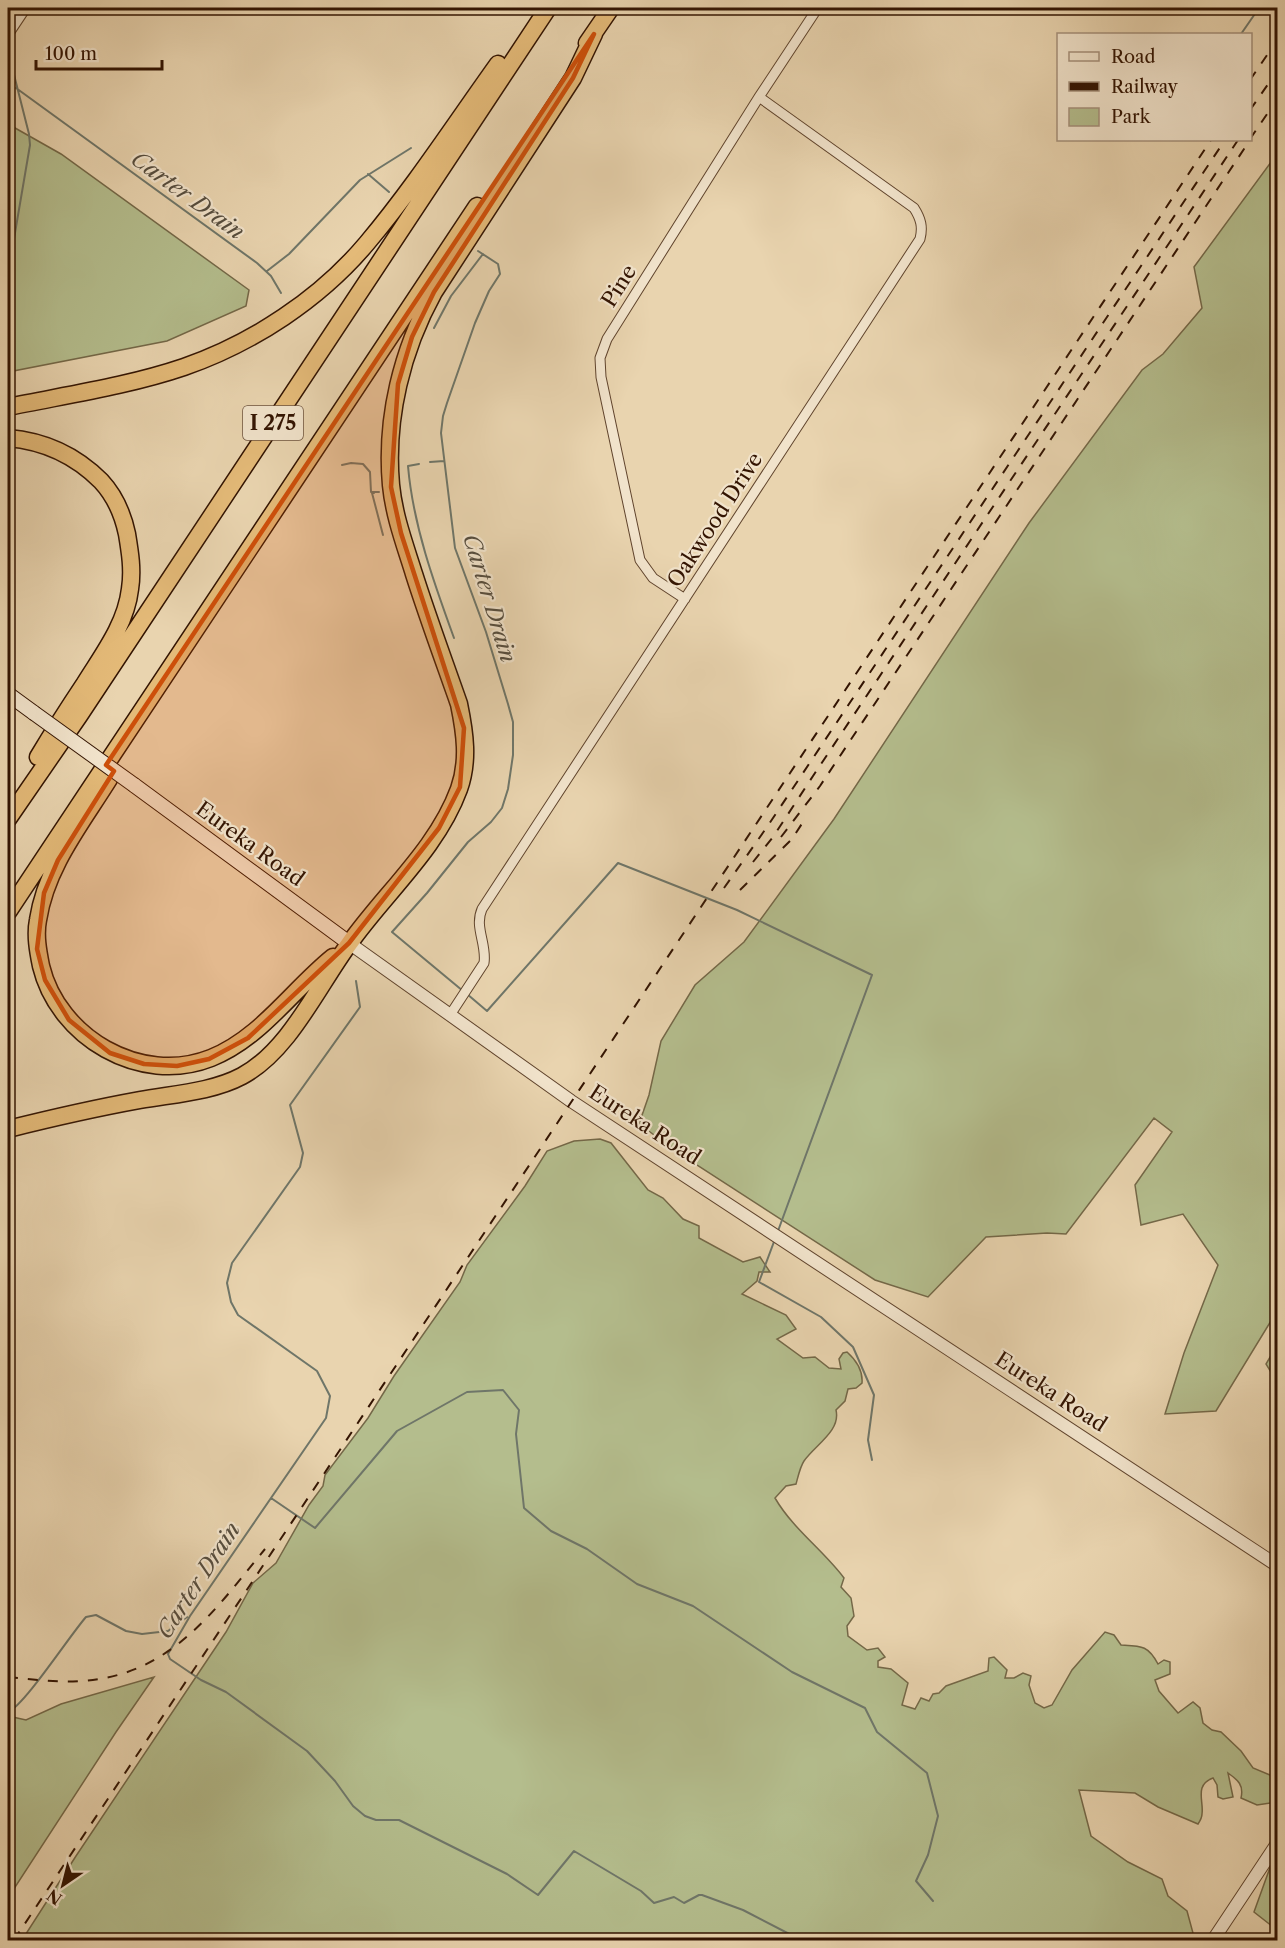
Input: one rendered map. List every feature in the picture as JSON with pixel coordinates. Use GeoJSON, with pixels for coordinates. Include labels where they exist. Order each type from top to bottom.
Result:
{"type":"FeatureCollection","features":[{"type":"Feature","properties":{"kind":"highway","name":"I 275"},"geometry":{"type":"LineString","coordinates":[[8,819],[548,8]]}},
{"type":"Feature","properties":{"kind":"highway","name":"I 275"},"geometry":{"type":"LineString","coordinates":[[8,912],[460,231],[611,8]]}},
{"type":"Feature","properties":{"kind":"highway"},"geometry":{"type":"LineString","coordinates":[[8,407],[132,381],[184,367],[222,352],[301,305],[366,244],[518,38],[536,26]]}},
{"type":"Feature","properties":{"kind":"highway"},"geometry":{"type":"LineString","coordinates":[[8,1129],[95,1108],[226,1084],[241,1077],[266,1059],[278,1046],[349,943],[421,854],[451,808],[465,766],[464,728],[459,704],[401,533],[391,487],[390,451],[398,384],[412,337],[434,291],[573,78],[594,34]]}},
{"type":"Feature","properties":{"kind":"highway"},"geometry":{"type":"LineString","coordinates":[[8,438],[28,440],[48,446],[73,458],[107,488],[118,507],[126,529],[132,572],[130,591],[114,636],[8,805]]}},
{"type":"Feature","properties":{"kind":"highway"},"geometry":{"type":"LineString","coordinates":[[200,623],[130,744],[58,860],[44,893],[37,923],[38,949],[45,980],[56,1003],[69,1020],[85,1036],[110,1053],[144,1064],[177,1066],[209,1059],[234,1048],[248,1038],[349,943]]}},
{"type":"Feature","properties":{"kind":"main road","name":"Eureka Road"},"geometry":{"type":"LineString","coordinates":[[8,694],[349,943]]}},
{"type":"Feature","properties":{"kind":"street"},"geometry":{"type":"LineString","coordinates":[[8,32],[24,8]]}},
{"type":"Feature","properties":{"kind":"street","name":"Pine"},"geometry":{"type":"LineString","coordinates":[[685,599],[653,578],[640,560],[603,389],[600,358],[607,339],[817,9]]}},
{"type":"Feature","properties":{"kind":"street","name":"Oakwood Drive"},"geometry":{"type":"LineString","coordinates":[[450,1015],[484,963],[485,956],[478,923],[482,909],[917,245],[922,233],[920,216],[914,208],[759,97]]}},
{"type":"Feature","properties":{"kind":"street","name":"Eureka Road"},"geometry":{"type":"LineString","coordinates":[[349,943],[571,1101],[1278,1566]]}},
{"type":"Feature","properties":{"kind":"street"},"geometry":{"type":"LineString","coordinates":[[1213,1941],[1278,1842]]}},
{"type":"Feature","properties":{"kind":"highlighted area"},"geometry":{"type":"Polygon","coordinates":[[[594,34],[573,78],[434,292],[412,337],[398,384],[391,487],[401,533],[464,728],[460,787],[439,828],[349,943],[248,1038],[209,1059],[177,1066],[144,1064],[110,1053],[69,1020],[45,980],[37,949],[44,893],[58,860],[114,771],[106,765],[594,34]]]}},
{"type":"Feature","properties":{"kind":"green space"},"geometry":{"type":"Polygon","coordinates":[[[8,124],[61,154],[249,290],[246,306],[167,341],[8,372],[8,124]]]}},
{"type":"Feature","properties":{"kind":"green space"},"geometry":{"type":"Polygon","coordinates":[[[1277,154],[1277,1311],[1216,1411],[1165,1414],[1184,1353],[1218,1265],[1183,1214],[1141,1225],[1135,1185],[1172,1132],[1154,1118],[1066,1234],[986,1237],[928,1297],[875,1280],[686,1158],[639,1124],[649,1095],[661,1041],[695,985],[744,942],[834,819],[1029,523],[1142,370],[1163,354],[1202,308],[1194,267],[1277,154]]]}},
{"type":"Feature","properties":{"kind":"green space"},"geometry":{"type":"Polygon","coordinates":[[[600,1139],[611,1143],[648,1190],[663,1198],[683,1219],[699,1226],[699,1238],[743,1262],[760,1257],[770,1272],[759,1272],[757,1281],[742,1294],[786,1315],[796,1329],[777,1339],[803,1358],[815,1357],[829,1368],[841,1369],[839,1359],[843,1353],[847,1352],[858,1366],[862,1383],[856,1388],[848,1389],[845,1401],[836,1410],[835,1425],[804,1461],[796,1484],[786,1486],[775,1498],[790,1520],[844,1578],[841,1587],[851,1598],[854,1616],[847,1626],[848,1636],[867,1650],[878,1648],[885,1657],[878,1661],[878,1667],[891,1669],[908,1683],[902,1705],[915,1709],[921,1698],[929,1701],[933,1694],[939,1693],[946,1686],[988,1671],[989,1658],[994,1657],[1007,1670],[1005,1678],[1014,1678],[1023,1673],[1031,1676],[1029,1685],[1035,1703],[1044,1708],[1052,1705],[1072,1670],[1105,1632],[1114,1635],[1121,1645],[1139,1646],[1147,1650],[1158,1664],[1164,1660],[1170,1662],[1170,1674],[1155,1680],[1159,1691],[1178,1713],[1193,1702],[1200,1708],[1203,1723],[1212,1730],[1221,1732],[1241,1751],[1253,1768],[1277,1778],[1277,1802],[1257,1805],[1241,1798],[1242,1790],[1239,1783],[1228,1773],[1233,1797],[1223,1799],[1218,1797],[1217,1785],[1213,1778],[1207,1781],[1202,1789],[1202,1815],[1198,1824],[1158,1807],[1135,1793],[1079,1790],[1091,1836],[1128,1862],[1162,1879],[1168,1896],[1187,1911],[1193,1933],[1179,1940],[22,1940],[226,1632],[253,1583],[276,1563],[309,1505],[323,1486],[325,1475],[368,1418],[394,1376],[460,1282],[467,1265],[525,1186],[547,1151],[574,1141],[600,1139]]]}},
{"type":"Feature","properties":{"kind":"green space"},"geometry":{"type":"Polygon","coordinates":[[[1277,1345],[1277,1382],[1266,1364],[1277,1345]]]}},
{"type":"Feature","properties":{"kind":"green space"},"geometry":{"type":"Polygon","coordinates":[[[154,1677],[8,1898],[8,1716],[26,1720],[61,1704],[154,1677]]]}},
{"type":"Feature","properties":{"kind":"green space"},"geometry":{"type":"Polygon","coordinates":[[[1277,1848],[1277,1930],[1254,1912],[1277,1848]]]}},
{"type":"Feature","properties":{"kind":"waterway"},"geometry":{"type":"LineString","coordinates":[[1242,33],[1259,8]]}},
{"type":"Feature","properties":{"kind":"waterway"},"geometry":{"type":"LineString","coordinates":[[8,51],[30,145],[8,274]]}},
{"type":"Feature","properties":{"kind":"waterway","name":"Carter Drain"},"geometry":{"type":"LineString","coordinates":[[16,88],[257,263],[271,276],[281,293]]}},
{"type":"Feature","properties":{"kind":"waterway","name":"Carter Drain"},"geometry":{"type":"LineString","coordinates":[[267,271],[289,254],[360,180],[411,148]]}},
{"type":"Feature","properties":{"kind":"waterway","name":"Carter Drain"},"geometry":{"type":"LineString","coordinates":[[368,174],[389,192]]}},
{"type":"Feature","properties":{"kind":"waterway","name":"Carter Drain"},"geometry":{"type":"LineString","coordinates":[[463,991],[392,932],[468,842],[491,822],[502,808],[508,789],[513,755],[513,722],[508,704],[486,632],[455,548],[441,433],[447,403],[475,323],[489,291],[500,274],[498,264],[478,251]]}},
{"type":"Feature","properties":{"kind":"waterway"},"geometry":{"type":"LineString","coordinates":[[434,328],[451,296],[483,254]]}},
{"type":"Feature","properties":{"kind":"waterway"},"geometry":{"type":"LineString","coordinates":[[430,462],[444,461]]}},
{"type":"Feature","properties":{"kind":"waterway"},"geometry":{"type":"LineString","coordinates":[[342,465],[363,464],[370,472],[371,492],[379,492]]}},
{"type":"Feature","properties":{"kind":"waterway"},"geometry":{"type":"LineString","coordinates":[[419,464],[408,466],[414,510],[432,575],[454,638]]}},
{"type":"Feature","properties":{"kind":"waterway"},"geometry":{"type":"LineString","coordinates":[[374,493],[372,493],[383,535]]}},
{"type":"Feature","properties":{"kind":"waterway"},"geometry":{"type":"LineString","coordinates":[[467,994],[487,1011],[618,863],[737,910],[872,975],[778,1231]]}},
{"type":"Feature","properties":{"kind":"waterway","name":"Carter Drain"},"geometry":{"type":"LineString","coordinates":[[356,981],[360,1007],[290,1105],[303,1153],[300,1167],[232,1263],[227,1283],[231,1302],[238,1315],[317,1371],[330,1396],[326,1418],[190,1616],[168,1654],[170,1659],[201,1680],[226,1692],[307,1751],[335,1781],[353,1806],[365,1816],[376,1820],[399,1820],[507,1874],[538,1895],[574,1851],[641,1891],[654,1903],[674,1897],[684,1903],[702,1895],[743,1910],[801,1940]]}},
{"type":"Feature","properties":{"kind":"waterway"},"geometry":{"type":"LineString","coordinates":[[775,1239],[759,1282],[821,1317],[853,1347],[874,1395],[868,1440],[872,1460]]}},
{"type":"Feature","properties":{"kind":"waterway"},"geometry":{"type":"LineString","coordinates":[[271,1498],[315,1528],[397,1431],[467,1392],[503,1390],[519,1410],[516,1434],[524,1508],[551,1531],[587,1549],[637,1584],[693,1606],[792,1672],[865,1708],[877,1732],[927,1773],[938,1816],[928,1855],[916,1881],[933,1901]]}},
{"type":"Feature","properties":{"kind":"waterway"},"geometry":{"type":"LineString","coordinates":[[8,1712],[25,1697],[86,1617],[96,1615],[126,1631],[142,1634],[168,1631],[187,1617]]}},
{"type":"Feature","properties":{"kind":"railway"},"geometry":{"type":"LineString","coordinates":[[1252,77],[1278,39]]}},
{"type":"Feature","properties":{"kind":"railway"},"geometry":{"type":"LineString","coordinates":[[1252,107],[1278,70]]}},
{"type":"Feature","properties":{"kind":"railway"},"geometry":{"type":"LineString","coordinates":[[1252,136],[1278,98]]}},
{"type":"Feature","properties":{"kind":"railway"},"geometry":{"type":"LineString","coordinates":[[14,1940],[1210,141]]}},
{"type":"Feature","properties":{"kind":"railway"},"geometry":{"type":"LineString","coordinates":[[724,888],[1224,141]]}},
{"type":"Feature","properties":{"kind":"railway"},"geometry":{"type":"LineString","coordinates":[[753,862],[773,837],[1237,141]]}},
{"type":"Feature","properties":{"kind":"railway"},"geometry":{"type":"LineString","coordinates":[[781,837],[820,786],[1249,141]]}},
{"type":"Feature","properties":{"kind":"railway"},"geometry":{"type":"LineString","coordinates":[[740,890],[792,839],[803,822]]}},
{"type":"Feature","properties":{"kind":"railway"},"geometry":{"type":"LineString","coordinates":[[8,1677],[81,1681],[112,1676],[140,1667],[165,1653],[208,1617],[265,1549]]}}]}
